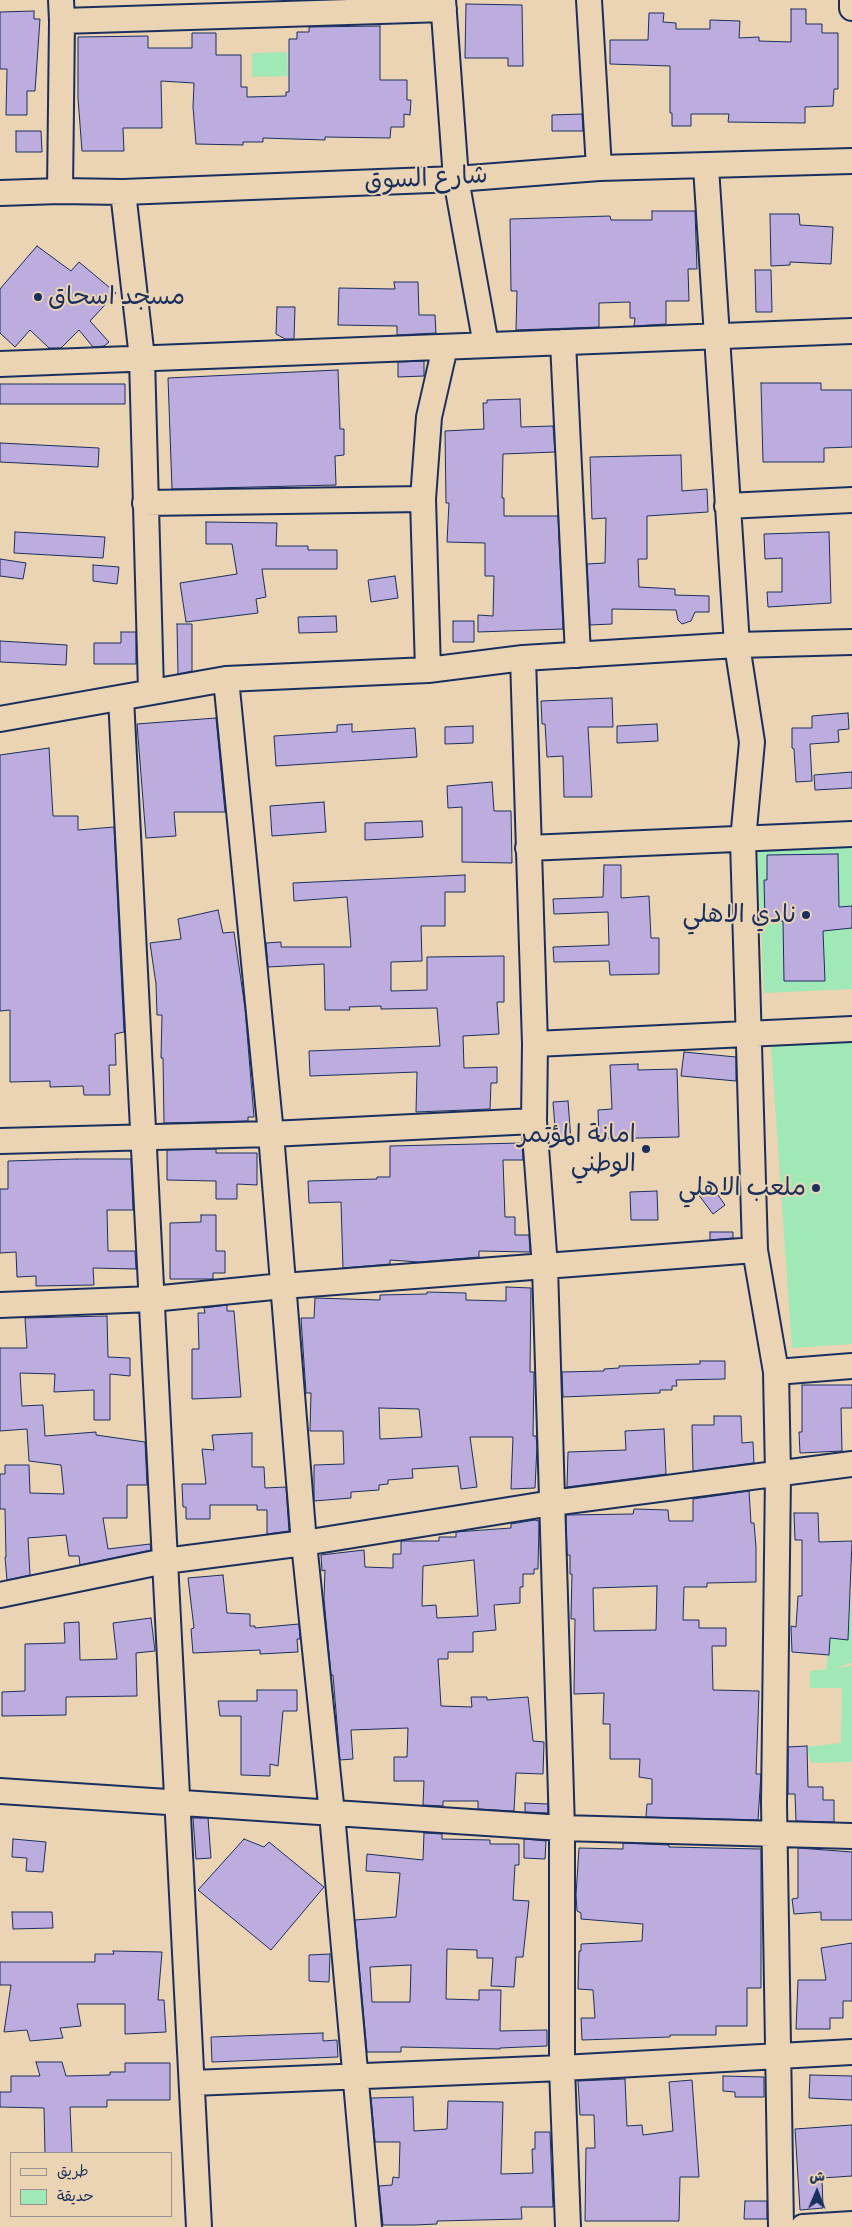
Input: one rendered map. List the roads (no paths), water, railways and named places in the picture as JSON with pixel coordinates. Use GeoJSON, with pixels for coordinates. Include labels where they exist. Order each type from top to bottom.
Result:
{"type":"FeatureCollection","features":[{"type":"Feature","properties":{"kind":"street"},"geometry":{"type":"LineString","coordinates":[[589,0],[599,168]]}},
{"type":"Feature","properties":{"kind":"street"},"geometry":{"type":"LineString","coordinates":[[852,0],[852,8]]}},
{"type":"Feature","properties":{"kind":"street"},"geometry":{"type":"LineString","coordinates":[[60,191],[62,11],[443,5],[456,178],[486,345]]}},
{"type":"Feature","properties":{"kind":"street","name":"شارع السوق"},"geometry":{"type":"LineString","coordinates":[[0,193],[60,191],[123,192],[456,178],[599,168],[706,167],[852,161]]}},
{"type":"Feature","properties":{"kind":"street"},"geometry":{"type":"LineString","coordinates":[[706,167],[737,644],[752,742],[743,840],[755,1250],[776,1372],[778,1474],[774,1793],[781,2227]]}},
{"type":"Feature","properties":{"kind":"street"},"geometry":{"type":"LineString","coordinates":[[123,192],[142,358],[151,691]]}},
{"type":"Feature","properties":{"kind":"street"},"geometry":{"type":"LineString","coordinates":[[0,364],[852,331]]}},
{"type":"Feature","properties":{"kind":"street"},"geometry":{"type":"LineString","coordinates":[[563,342],[578,654]]}},
{"type":"Feature","properties":{"kind":"street"},"geometry":{"type":"LineString","coordinates":[[428,670],[423,499],[429,417],[445,347]]}},
{"type":"Feature","properties":{"kind":"street"},"geometry":{"type":"LineString","coordinates":[[145,503],[423,499]]}},
{"type":"Feature","properties":{"kind":"street"},"geometry":{"type":"LineString","coordinates":[[727,506],[852,500]]}},
{"type":"Feature","properties":{"kind":"street"},"geometry":{"type":"LineString","coordinates":[[0,719],[226,679],[428,670],[522,658],[737,644],[852,642]]}},
{"type":"Feature","properties":{"kind":"street"},"geometry":{"type":"LineString","coordinates":[[522,658],[535,1044],[534,1121],[545,1267],[562,1828],[562,2068],[568,2227]]}},
{"type":"Feature","properties":{"kind":"street"},"geometry":{"type":"LineString","coordinates":[[226,679],[271,1134],[304,1543],[332,1814],[368,2227]]}},
{"type":"Feature","properties":{"kind":"street"},"geometry":{"type":"LineString","coordinates":[[121,698],[199,2227]]}},
{"type":"Feature","properties":{"kind":"street"},"geometry":{"type":"LineString","coordinates":[[528,848],[852,834]]}},
{"type":"Feature","properties":{"kind":"street"},"geometry":{"type":"LineString","coordinates":[[535,1044],[852,1029]]}},
{"type":"Feature","properties":{"kind":"street"},"geometry":{"type":"LineString","coordinates":[[0,1142],[144,1136],[271,1134],[534,1121]]}},
{"type":"Feature","properties":{"kind":"street"},"geometry":{"type":"LineString","coordinates":[[0,1305],[152,1299],[283,1286],[755,1250]]}},
{"type":"Feature","properties":{"kind":"street"},"geometry":{"type":"LineString","coordinates":[[776,1372],[852,1366]]}},
{"type":"Feature","properties":{"kind":"street"},"geometry":{"type":"LineString","coordinates":[[0,1595],[165,1561],[304,1543],[552,1503],[852,1464]]}},
{"type":"Feature","properties":{"kind":"street"},"geometry":{"type":"LineString","coordinates":[[0,1791],[562,1828],[852,1836]]}},
{"type":"Feature","properties":{"kind":"street"},"geometry":{"type":"LineString","coordinates":[[192,2083],[562,2068],[778,2054],[852,2052]]}},
{"type":"Feature","properties":{"kind":"street"},"geometry":{"type":"LineString","coordinates":[[803,2227],[852,2224]]}},
{"type":"Feature","properties":{"kind":"place","name":"مسجد اسحاق"},"geometry":{"type":"Point","coordinates":[38,297]}},
{"type":"Feature","properties":{"kind":"place","name":"نادي الاهلي"},"geometry":{"type":"Point","coordinates":[806,915]}},
{"type":"Feature","properties":{"kind":"place","name":"امانة المؤتمر الوطني"},"geometry":{"type":"Point","coordinates":[646,1149]}},
{"type":"Feature","properties":{"kind":"place","name":"ملعب الاهلي"},"geometry":{"type":"Point","coordinates":[816,1188]}}]}
